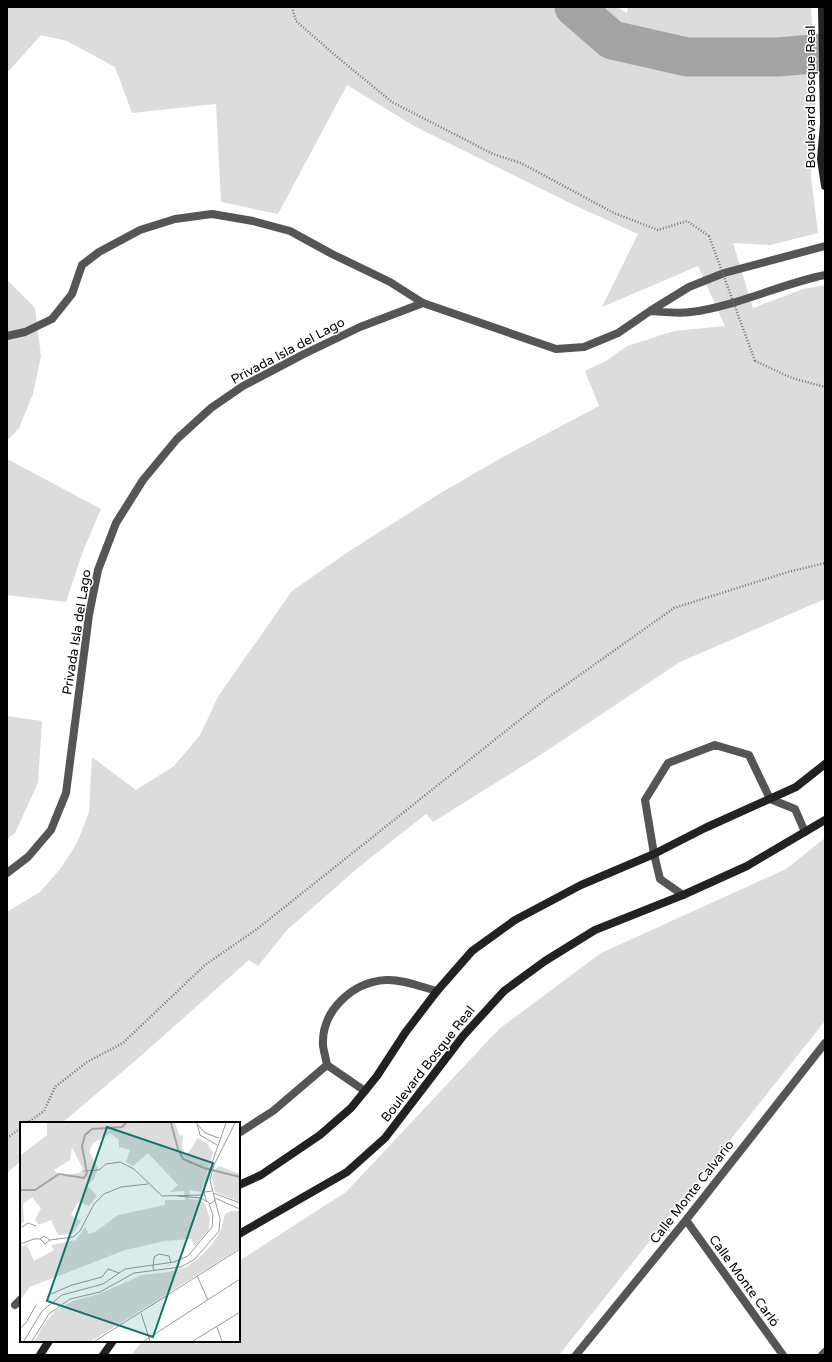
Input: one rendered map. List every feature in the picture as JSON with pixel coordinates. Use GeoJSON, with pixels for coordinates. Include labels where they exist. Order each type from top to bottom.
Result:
{"type":"FeatureCollection","features":[{"type":"Feature","properties":{"kind":"street","name":"Boulevard Bosque Real"},"geometry":{"type":"LineString","coordinates":[[823,9],[824,124],[821,159],[825,186]]}},
{"type":"Feature","properties":{"kind":"street"},"geometry":{"type":"LineString","coordinates":[[7,336],[25,332],[52,319],[72,294],[82,265],[99,252],[140,230],[175,219],[212,214],[253,221],[290,231],[332,254],[390,282],[423,303],[556,349],[584,347],[618,334],[650,311],[689,287],[724,273],[825,246]]}},
{"type":"Feature","properties":{"kind":"street"},"geometry":{"type":"LineString","coordinates":[[650,311],[690,312],[757,296],[800,280],[825,275]]}},
{"type":"Feature","properties":{"kind":"street","name":"Privada Isla del Lago"},"geometry":{"type":"LineString","coordinates":[[7,873],[28,857],[51,830],[66,793],[89,615],[98,570],[116,523],[143,480],[177,439],[211,408],[243,386],[360,327],[423,303]]}},
{"type":"Feature","properties":{"kind":"street"},"geometry":{"type":"LineString","coordinates":[[683,895],[660,879],[654,854],[645,800],[668,763],[715,745],[749,755],[770,799],[795,809],[805,832]]}},
{"type":"Feature","properties":{"kind":"street"},"geometry":{"type":"LineString","coordinates":[[240,1185],[261,1175],[320,1135],[351,1108],[365,1091],[437,991],[472,951],[515,920],[581,885],[654,854],[705,828],[796,788],[825,764]]}},
{"type":"Feature","properties":{"kind":"street","name":"Boulevard Bosque Real"},"geometry":{"type":"LineString","coordinates":[[240,1233],[347,1172],[385,1138],[463,1036],[504,991],[545,960],[595,930],[683,895],[747,866],[825,820]]}},
{"type":"Feature","properties":{"kind":"street"},"geometry":{"type":"LineString","coordinates":[[365,1091],[327,1064],[323,1046],[325,1027],[334,1008],[349,993],[362,985],[386,980],[404,982],[437,991]]}},
{"type":"Feature","properties":{"kind":"street","name":"Calle Monte Calvario"},"geometry":{"type":"LineString","coordinates":[[576,1355],[686,1220],[825,1043]]}},
{"type":"Feature","properties":{"kind":"street"},"geometry":{"type":"LineString","coordinates":[[240,1131],[273,1111],[327,1064]]}},
{"type":"Feature","properties":{"kind":"street","name":"Calle Monte Carló"},"geometry":{"type":"LineString","coordinates":[[686,1220],[783,1355]]}},
{"type":"Feature","properties":{"kind":"street"},"geometry":{"type":"LineString","coordinates":[[40,1355],[48,1342]]}},
{"type":"Feature","properties":{"kind":"street"},"geometry":{"type":"LineString","coordinates":[[104,1355],[112,1342]]}},
{"type":"Feature","properties":{"kind":"street"},"geometry":{"type":"LineString","coordinates":[[822,1355],[825,1352]]}},
{"type":"Feature","properties":{"kind":"path"},"geometry":{"type":"LineString","coordinates":[[292,7],[296,20],[336,56],[392,102],[492,154],[521,163],[614,213],[658,230],[687,221],[710,236],[755,361],[792,378],[825,387]]}},
{"type":"Feature","properties":{"kind":"path"},"geometry":{"type":"LineString","coordinates":[[28,1122],[44,1111],[55,1087],[87,1062],[123,1043],[205,965],[257,929],[546,699],[674,608],[788,572],[825,563]]}},
{"type":"Feature","properties":{"kind":"path"},"geometry":{"type":"LineString","coordinates":[[7,1138],[20,1129]]}},
{"type":"Feature","properties":{"kind":"shaded area"},"geometry":{"type":"Polygon","coordinates":[[[7,7],[617,7],[627,13],[628,7],[811,7],[816,100],[810,146],[811,176],[818,233],[770,245],[733,243],[753,308],[803,289],[825,285],[825,599],[680,662],[545,752],[433,822],[426,814],[359,867],[287,930],[258,966],[249,960],[135,1061],[63,1122],[20,1122],[20,1162],[7,1173],[7,912],[40,892],[61,868],[77,843],[89,812],[92,757],[136,790],[174,766],[200,735],[219,695],[292,591],[348,552],[439,494],[501,458],[599,406],[585,371],[606,361],[627,346],[674,331],[725,326],[698,266],[602,307],[638,234],[576,206],[414,126],[347,85],[278,214],[221,202],[216,104],[132,113],[115,67],[67,41],[41,35],[7,73],[7,7]]]}},
{"type":"Feature","properties":{"kind":"shaded area"},"geometry":{"type":"Polygon","coordinates":[[[7,280],[35,308],[41,356],[33,394],[19,428],[7,441],[7,280]]]}},
{"type":"Feature","properties":{"kind":"shaded area"},"geometry":{"type":"Polygon","coordinates":[[[7,459],[101,509],[83,551],[66,602],[7,595],[7,459]]]}},
{"type":"Feature","properties":{"kind":"shaded area"},"geometry":{"type":"Polygon","coordinates":[[[7,716],[42,721],[38,783],[15,833],[7,839],[7,716]]]}},
{"type":"Feature","properties":{"kind":"shaded area"},"geometry":{"type":"Polygon","coordinates":[[[825,838],[825,1021],[559,1355],[131,1355],[142,1342],[240,1342],[240,1260],[346,1192],[499,1029],[601,953],[786,869],[825,838]]]}},
{"type":"Feature","properties":{"kind":"waterway"},"geometry":{"type":"LineString","coordinates":[[574,7],[612,40],[687,57],[778,57],[825,53]]}}]}
